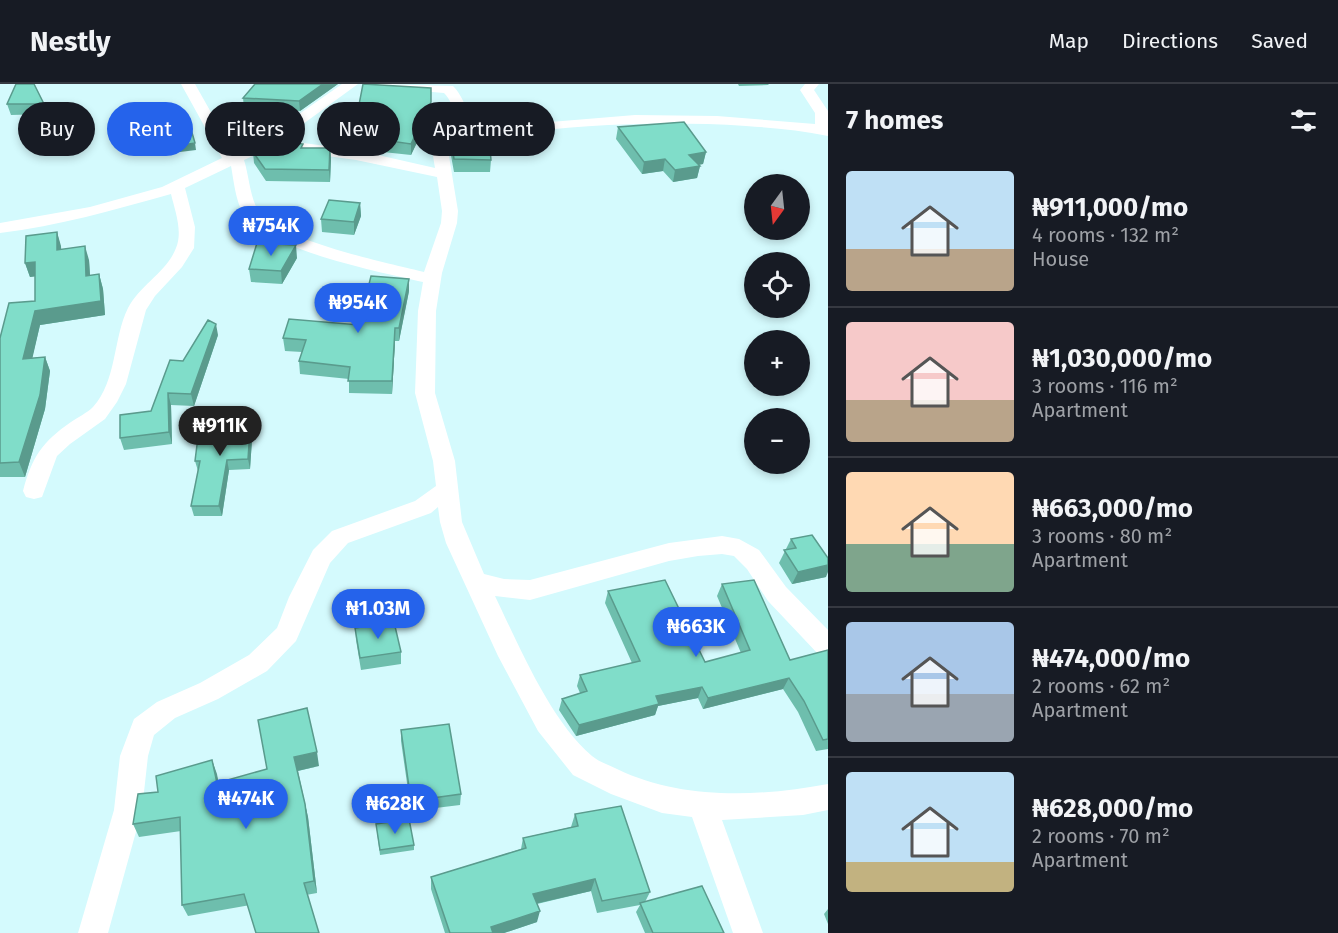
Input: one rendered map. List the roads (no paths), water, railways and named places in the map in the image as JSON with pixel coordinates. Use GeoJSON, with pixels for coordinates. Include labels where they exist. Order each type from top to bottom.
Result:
{"type":"FeatureCollection","features":[{"type":"Feature","properties":{"kind":"street"},"geometry":{"type":"LineString","coordinates":[[188,84],[233,158],[252,214],[271,231],[386,269],[432,279]]}},
{"type":"Feature","properties":{"kind":"street"},"geometry":{"type":"LineString","coordinates":[[305,116],[351,84]]}},
{"type":"Feature","properties":{"kind":"street"},"geometry":{"type":"LineString","coordinates":[[385,84],[448,89],[458,102]]}},
{"type":"Feature","properties":{"kind":"street"},"geometry":{"type":"LineString","coordinates":[[555,126],[635,119],[681,119],[824,129],[822,113],[807,90],[812,84]]}},
{"type":"Feature","properties":{"kind":"street"},"geometry":{"type":"LineString","coordinates":[[305,148],[356,155],[443,174]]}},
{"type":"Feature","properties":{"kind":"street"},"geometry":{"type":"LineString","coordinates":[[0,228],[32,225],[93,211],[177,186],[238,156]]}},
{"type":"Feature","properties":{"kind":"street"},"geometry":{"type":"LineString","coordinates":[[441,156],[450,211],[449,223],[432,279],[427,311],[425,393],[444,460],[451,522],[507,648],[547,723],[583,766],[621,785],[662,800],[728,807],[803,802],[828,797]]}},
{"type":"Feature","properties":{"kind":"street"},"geometry":{"type":"LineString","coordinates":[[34,491],[40,463],[47,452],[57,441],[100,412],[110,397],[127,349],[134,317],[143,298],[183,253],[187,241],[177,186]]}},
{"type":"Feature","properties":{"kind":"street"},"geometry":{"type":"LineString","coordinates":[[93,933],[128,810],[134,756],[143,728],[166,710],[209,691],[258,663],[287,634],[301,597],[321,557],[340,537],[423,507],[448,488]]}},
{"type":"Feature","properties":{"kind":"street"},"geometry":{"type":"LineString","coordinates":[[476,581],[504,589],[530,590],[690,547],[721,545],[739,548],[749,556],[776,593],[828,647]]}},
{"type":"Feature","properties":{"kind":"street"},"geometry":{"type":"LineString","coordinates":[[702,804],[748,933]]}}]}
